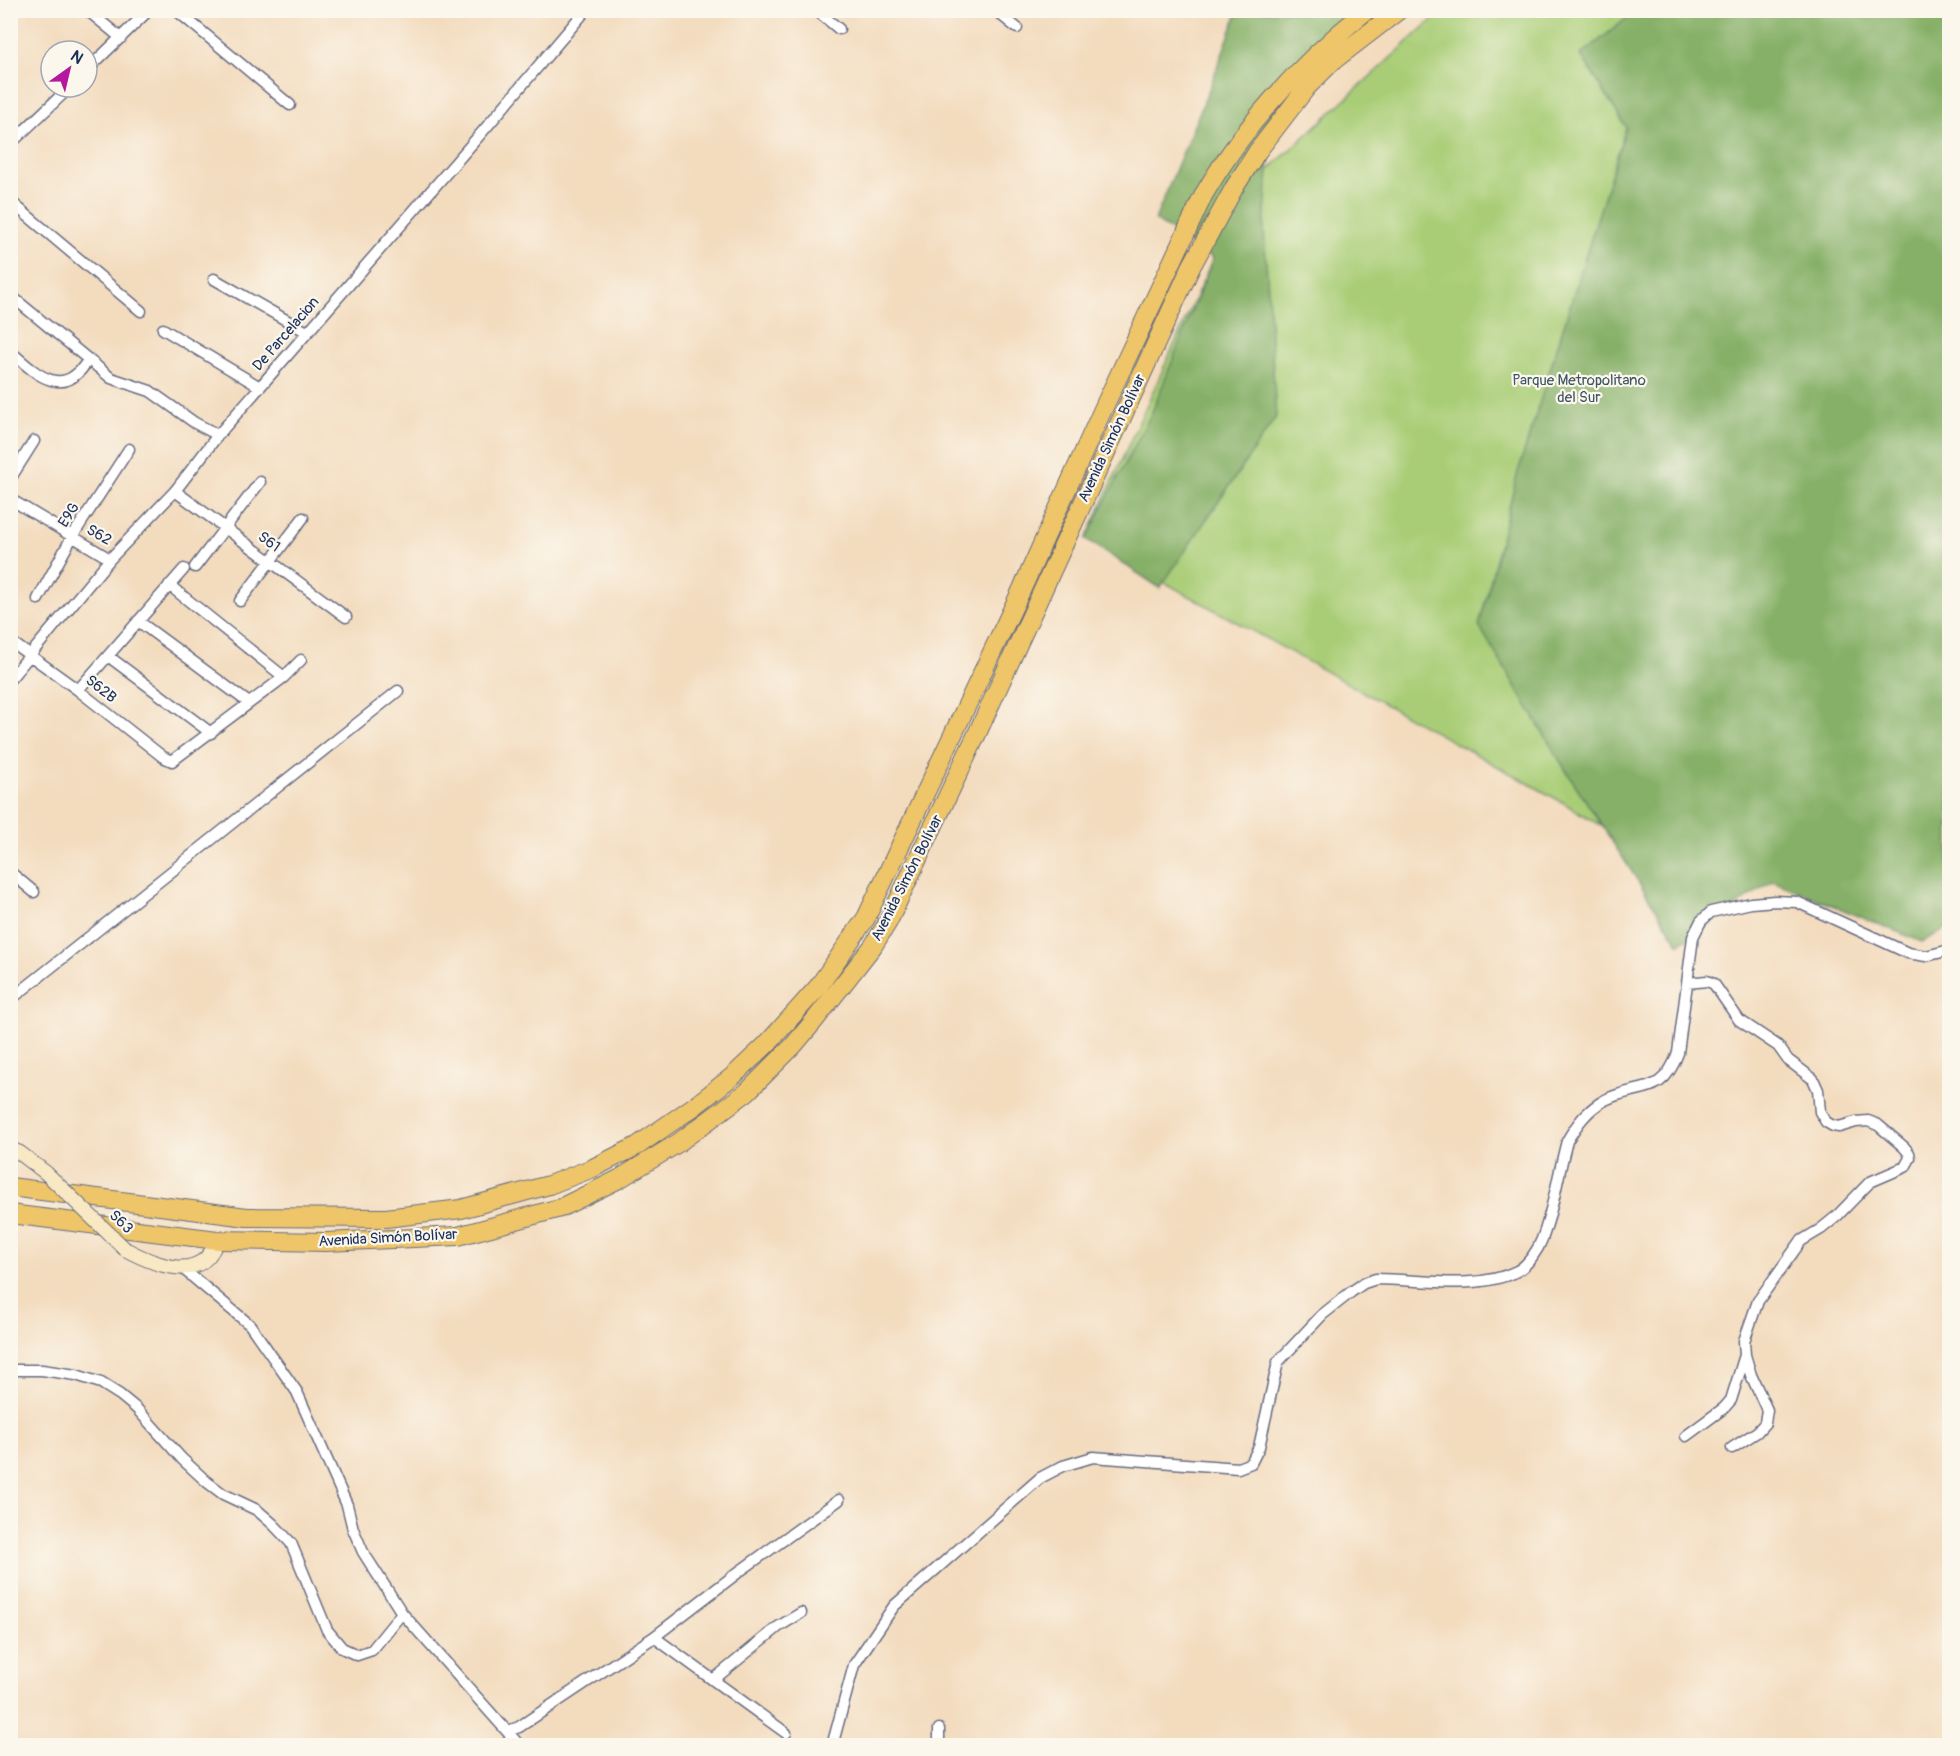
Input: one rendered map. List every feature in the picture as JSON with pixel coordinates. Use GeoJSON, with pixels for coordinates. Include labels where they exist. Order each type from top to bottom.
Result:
{"type":"FeatureCollection","features":[{"type":"Feature","properties":{"kind":"highway","name":"Avenida Simón Bolívar"},"geometry":{"type":"LineString","coordinates":[[10,1187],[247,1217],[386,1218],[461,1209],[549,1185],[593,1168],[637,1146],[733,1076],[782,1028],[834,965],[871,908],[1021,591],[1103,409],[1214,177],[1269,101],[1316,54],[1367,10]]}},
{"type":"Feature","properties":{"kind":"highway","name":"Avenida Simón Bolívar"},"geometry":{"type":"LineString","coordinates":[[10,1214],[217,1240],[326,1242],[458,1236],[560,1208],[619,1179],[678,1143],[747,1092],[793,1046],[881,934],[976,736],[1191,267],[1234,188],[1257,152],[1307,87],[1365,34],[1399,10]]}},
{"type":"Feature","properties":{"kind":"highway"},"geometry":{"type":"LineString","coordinates":[[1021,591],[1038,600]]}},
{"type":"Feature","properties":{"kind":"main road","name":"S63"},"geometry":{"type":"LineString","coordinates":[[10,1149],[46,1173],[125,1249],[146,1260],[182,1268]]}},
{"type":"Feature","properties":{"kind":"main road"},"geometry":{"type":"LineString","coordinates":[[182,1268],[195,1266],[205,1260],[213,1252],[217,1240]]}},
{"type":"Feature","properties":{"kind":"street"},"geometry":{"type":"LineString","coordinates":[[87,10],[121,38]]}},
{"type":"Feature","properties":{"kind":"street"},"geometry":{"type":"LineString","coordinates":[[99,59],[148,10]]}},
{"type":"Feature","properties":{"kind":"street"},"geometry":{"type":"LineString","coordinates":[[176,10],[290,105]]}},
{"type":"Feature","properties":{"kind":"street","name":"De Parcelacion"},"geometry":{"type":"LineString","coordinates":[[10,679],[110,559],[175,491],[218,435],[586,10]]}},
{"type":"Feature","properties":{"kind":"street"},"geometry":{"type":"LineString","coordinates":[[816,10],[839,29]]}},
{"type":"Feature","properties":{"kind":"street"},"geometry":{"type":"LineString","coordinates":[[995,10],[1017,28]]}},
{"type":"Feature","properties":{"kind":"street"},"geometry":{"type":"LineString","coordinates":[[10,144],[57,99]]}},
{"type":"Feature","properties":{"kind":"street"},"geometry":{"type":"LineString","coordinates":[[10,201],[141,311]]}},
{"type":"Feature","properties":{"kind":"street"},"geometry":{"type":"LineString","coordinates":[[214,279],[308,332]]}},
{"type":"Feature","properties":{"kind":"street"},"geometry":{"type":"LineString","coordinates":[[10,295],[111,378],[150,391],[195,423],[218,435]]}},
{"type":"Feature","properties":{"kind":"street"},"geometry":{"type":"LineString","coordinates":[[163,329],[260,387]]}},
{"type":"Feature","properties":{"kind":"street"},"geometry":{"type":"LineString","coordinates":[[10,351],[39,376],[53,380],[75,377],[88,360]]}},
{"type":"Feature","properties":{"kind":"street"},"geometry":{"type":"LineString","coordinates":[[10,479],[34,441]]}},
{"type":"Feature","properties":{"kind":"street","name":"E9G"},"geometry":{"type":"LineString","coordinates":[[38,599],[72,537],[129,448]]}},
{"type":"Feature","properties":{"kind":"street"},"geometry":{"type":"LineString","coordinates":[[78,690],[169,585],[190,568],[225,528],[260,482]]}},
{"type":"Feature","properties":{"kind":"street","name":"S61"},"geometry":{"type":"LineString","coordinates":[[175,491],[346,617]]}},
{"type":"Feature","properties":{"kind":"street","name":"S62"},"geometry":{"type":"LineString","coordinates":[[10,500],[110,559]]}},
{"type":"Feature","properties":{"kind":"street"},"geometry":{"type":"LineString","coordinates":[[240,601],[303,518]]}},
{"type":"Feature","properties":{"kind":"street"},"geometry":{"type":"LineString","coordinates":[[169,585],[284,677]]}},
{"type":"Feature","properties":{"kind":"street"},"geometry":{"type":"LineString","coordinates":[[138,621],[249,703]]}},
{"type":"Feature","properties":{"kind":"street","name":"S62B"},"geometry":{"type":"LineString","coordinates":[[10,641],[78,690],[163,757],[172,761],[211,733]]}},
{"type":"Feature","properties":{"kind":"street"},"geometry":{"type":"LineString","coordinates":[[108,656],[211,733],[284,677],[301,660]]}},
{"type":"Feature","properties":{"kind":"street"},"geometry":{"type":"LineString","coordinates":[[10,1000],[398,691]]}},
{"type":"Feature","properties":{"kind":"street"},"geometry":{"type":"LineString","coordinates":[[10,872],[34,892]]}},
{"type":"Feature","properties":{"kind":"street"},"geometry":{"type":"LineString","coordinates":[[832,1746],[854,1665],[894,1606],[1040,1478],[1064,1466],[1093,1456],[1238,1468],[1251,1463],[1259,1447],[1278,1362],[1322,1315],[1351,1292],[1364,1283],[1376,1279],[1471,1282],[1488,1280],[1518,1270],[1530,1259],[1541,1241],[1564,1152],[1575,1126],[1587,1112],[1598,1104],[1653,1085],[1664,1079],[1673,1067],[1678,1053],[1693,938],[1701,921],[1711,912],[1751,903],[1797,902],[1908,953],[1926,956],[1950,950]]}},
{"type":"Feature","properties":{"kind":"street"},"geometry":{"type":"LineString","coordinates":[[1687,983],[1707,981],[1714,984],[1739,1020],[1778,1046],[1788,1060],[1812,1079],[1818,1090],[1820,1112],[1826,1122],[1839,1127],[1868,1121],[1878,1125],[1904,1147],[1910,1158],[1905,1167],[1870,1182],[1837,1216],[1801,1241],[1758,1301],[1744,1341],[1745,1355],[1751,1375],[1767,1410],[1765,1423],[1757,1432],[1732,1448]]}},
{"type":"Feature","properties":{"kind":"street"},"geometry":{"type":"LineString","coordinates":[[182,1268],[250,1325],[297,1392],[347,1505],[353,1529],[363,1552],[402,1612],[520,1746]]}},
{"type":"Feature","properties":{"kind":"street"},"geometry":{"type":"LineString","coordinates":[[1686,1436],[1724,1408],[1731,1400],[1745,1355]]}},
{"type":"Feature","properties":{"kind":"street"},"geometry":{"type":"LineString","coordinates":[[10,1370],[42,1370],[76,1375],[102,1383],[137,1409],[182,1460],[207,1482],[224,1494],[257,1510],[291,1543],[327,1630],[342,1648],[357,1655],[372,1650],[402,1612]]}},
{"type":"Feature","properties":{"kind":"street"},"geometry":{"type":"LineString","coordinates":[[508,1731],[519,1727],[654,1636],[740,1570],[839,1500]]}},
{"type":"Feature","properties":{"kind":"street"},"geometry":{"type":"LineString","coordinates":[[713,1680],[778,1627],[801,1613]]}},
{"type":"Feature","properties":{"kind":"street"},"geometry":{"type":"LineString","coordinates":[[654,1636],[786,1733]]}},
{"type":"Feature","properties":{"kind":"street"},"geometry":{"type":"LineString","coordinates":[[939,1729],[939,1746]]}},
{"type":"Feature","properties":{"kind":"green space"},"geometry":{"type":"Polygon","coordinates":[[[1238,11],[1397,11],[1326,55],[1270,140],[1264,230],[1276,417],[1160,588],[1086,539],[1152,412],[1213,258],[1155,220],[1210,87],[1238,11]]]}},
{"type":"Feature","properties":{"kind":"green space","name":"Parque Metropolitano del Sur"},"geometry":{"type":"Polygon","coordinates":[[[1442,11],[1949,11],[1632,845],[1564,803],[1086,539],[1243,193],[1442,11]]]}},
{"type":"Feature","properties":{"kind":"green space"},"geometry":{"type":"Polygon","coordinates":[[[1636,11],[1949,11],[1949,927],[1922,942],[1773,881],[1679,944],[1565,769],[1479,626],[1518,472],[1626,127],[1581,55],[1636,11]]]}}]}
